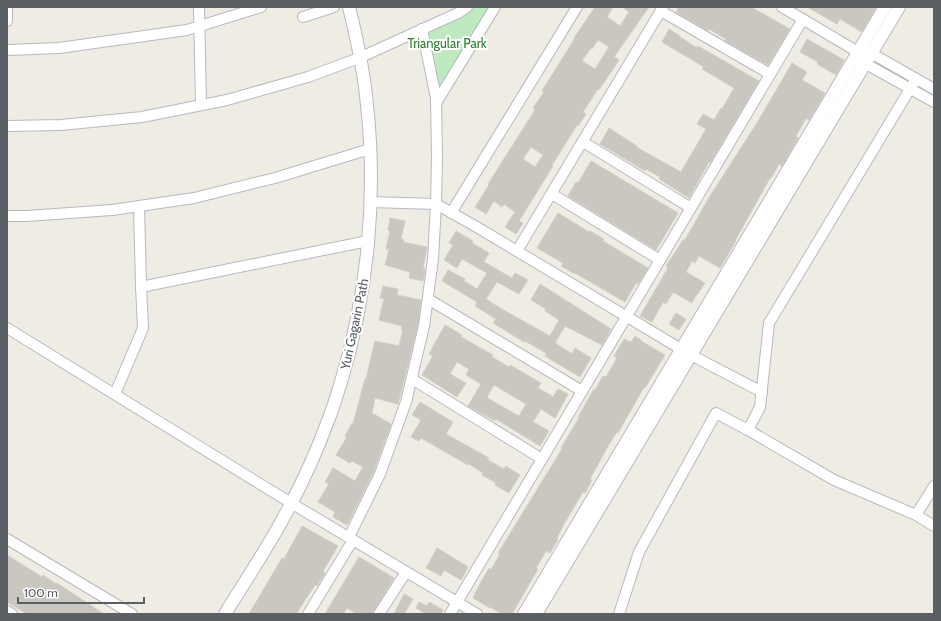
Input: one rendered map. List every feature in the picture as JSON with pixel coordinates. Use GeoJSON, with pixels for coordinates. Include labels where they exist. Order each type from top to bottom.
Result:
{"type":"FeatureCollection","features":[{"type":"Feature","properties":{"kind":"street"},"geometry":{"type":"LineString","coordinates":[[7,7],[7,22]]}},
{"type":"Feature","properties":{"kind":"street"},"geometry":{"type":"LineString","coordinates":[[199,7],[201,105]]}},
{"type":"Feature","properties":{"kind":"street"},"geometry":{"type":"LineString","coordinates":[[7,50],[59,48],[187,30],[262,7]]}},
{"type":"Feature","properties":{"kind":"street"},"geometry":{"type":"LineString","coordinates":[[303,17],[334,7]]}},
{"type":"Feature","properties":{"kind":"street","name":"Yuri Gagarin Path"},"geometry":{"type":"LineString","coordinates":[[226,614],[291,503],[310,465],[330,417],[350,350],[363,286],[368,241],[370,202],[370,149],[367,105],[349,7]]}},
{"type":"Feature","properties":{"kind":"street"},"geometry":{"type":"LineString","coordinates":[[7,126],[61,125],[142,117],[227,100],[308,77],[359,58],[467,7]]}},
{"type":"Feature","properties":{"kind":"street"},"geometry":{"type":"LineString","coordinates":[[436,103],[495,7]]}},
{"type":"Feature","properties":{"kind":"street"},"geometry":{"type":"LineString","coordinates":[[451,213],[577,7]]}},
{"type":"Feature","properties":{"kind":"street"},"geometry":{"type":"LineString","coordinates":[[782,7],[862,55],[910,89],[934,102]]}},
{"type":"Feature","properties":{"kind":"street"},"geometry":{"type":"LineString","coordinates":[[536,614],[686,352],[862,55],[885,7]]}},
{"type":"Feature","properties":{"kind":"street"},"geometry":{"type":"LineString","coordinates":[[862,55],[899,7]]}},
{"type":"Feature","properties":{"kind":"street"},"geometry":{"type":"LineString","coordinates":[[517,251],[662,9],[770,74]]}},
{"type":"Feature","properties":{"kind":"street"},"geometry":{"type":"LineString","coordinates":[[450,614],[803,19]]}},
{"type":"Feature","properties":{"kind":"street"},"geometry":{"type":"LineString","coordinates":[[308,614],[351,539],[380,474],[406,402],[424,326],[433,259],[436,204],[436,103],[422,29]]}},
{"type":"Feature","properties":{"kind":"street"},"geometry":{"type":"LineString","coordinates":[[862,55],[916,79],[934,89]]}},
{"type":"Feature","properties":{"kind":"street"},"geometry":{"type":"LineString","coordinates":[[748,430],[760,408],[769,322],[916,79]]}},
{"type":"Feature","properties":{"kind":"street"},"geometry":{"type":"LineString","coordinates":[[583,142],[691,208]]}},
{"type":"Feature","properties":{"kind":"street"},"geometry":{"type":"LineString","coordinates":[[7,216],[96,211],[194,198],[276,178],[370,149]]}},
{"type":"Feature","properties":{"kind":"street"},"geometry":{"type":"LineString","coordinates":[[552,194],[660,260]]}},
{"type":"Feature","properties":{"kind":"street"},"geometry":{"type":"LineString","coordinates":[[370,202],[436,204],[686,352],[762,392]]}},
{"type":"Feature","properties":{"kind":"street"},"geometry":{"type":"LineString","coordinates":[[115,394],[143,328],[139,206]]}},
{"type":"Feature","properties":{"kind":"street"},"geometry":{"type":"LineString","coordinates":[[141,286],[368,241]]}},
{"type":"Feature","properties":{"kind":"street"},"geometry":{"type":"LineString","coordinates":[[428,300],[582,391]]}},
{"type":"Feature","properties":{"kind":"street"},"geometry":{"type":"LineString","coordinates":[[7,328],[291,503],[477,614]]}},
{"type":"Feature","properties":{"kind":"street"},"geometry":{"type":"LineString","coordinates":[[524,614],[686,352]]}},
{"type":"Feature","properties":{"kind":"street"},"geometry":{"type":"LineString","coordinates":[[412,379],[542,459]]}},
{"type":"Feature","properties":{"kind":"street"},"geometry":{"type":"LineString","coordinates":[[619,614],[639,552],[716,413],[834,480],[916,515],[934,526]]}},
{"type":"Feature","properties":{"kind":"street"},"geometry":{"type":"LineString","coordinates":[[916,515],[934,486]]}},
{"type":"Feature","properties":{"kind":"street"},"geometry":{"type":"LineString","coordinates":[[7,540],[132,614]]}},
{"type":"Feature","properties":{"kind":"street"},"geometry":{"type":"LineString","coordinates":[[379,614],[406,572]]}},
{"type":"Feature","properties":{"kind":"street"},"geometry":{"type":"LineString","coordinates":[[7,611],[12,614]]}},
{"type":"Feature","properties":{"kind":"green space","name":"Triangular Park"},"geometry":{"type":"Polygon","coordinates":[[[470,7],[488,7],[436,98],[428,34],[470,7]]]}},
{"type":"Feature","properties":{"kind":"building"},"geometry":{"type":"Polygon","coordinates":[[[595,7],[613,7],[607,17],[620,26],[629,12],[622,7],[649,7],[614,57],[619,60],[583,112],[586,114],[578,126],[577,125],[519,221],[523,223],[516,234],[505,227],[515,212],[504,204],[502,207],[494,201],[486,214],[475,207],[535,110],[533,108],[544,92],[542,91],[574,38],[595,7]],[[598,40],[582,61],[595,69],[609,47],[598,40]],[[531,147],[523,159],[535,167],[543,155],[531,147]]]}},
{"type":"Feature","properties":{"kind":"building"},"geometry":{"type":"Polygon","coordinates":[[[679,7],[751,7],[790,29],[768,65],[725,41],[726,39],[709,29],[708,31],[676,12],[679,7]]]}},
{"type":"Feature","properties":{"kind":"building"},"geometry":{"type":"Polygon","coordinates":[[[807,7],[876,7],[862,32],[840,19],[837,24],[807,7]]]}},
{"type":"Feature","properties":{"kind":"building"},"geometry":{"type":"Polygon","coordinates":[[[669,29],[697,48],[698,46],[759,81],[710,163],[709,162],[689,198],[659,179],[660,177],[646,169],[645,171],[600,144],[609,128],[637,146],[636,147],[681,172],[706,129],[697,124],[703,114],[714,120],[721,108],[722,109],[734,88],[702,69],[704,67],[662,42],[669,29]]]}},
{"type":"Feature","properties":{"kind":"building"},"geometry":{"type":"Polygon","coordinates":[[[807,39],[844,60],[836,75],[817,64],[818,62],[800,52],[807,39]]]}},
{"type":"Feature","properties":{"kind":"building"},"geometry":{"type":"Polygon","coordinates":[[[792,63],[807,72],[802,80],[825,93],[809,120],[806,118],[796,136],[798,138],[782,166],[779,164],[770,178],[720,268],[699,256],[695,263],[692,261],[686,272],[705,283],[692,303],[673,292],[666,304],[663,302],[652,322],[640,316],[668,268],[666,266],[683,240],[685,240],[710,196],[757,123],[792,63]]]}},
{"type":"Feature","properties":{"kind":"building"},"geometry":{"type":"Polygon","coordinates":[[[591,161],[678,213],[656,250],[568,196],[576,182],[578,183],[591,161]]]}},
{"type":"Feature","properties":{"kind":"building"},"geometry":{"type":"Polygon","coordinates":[[[558,213],[589,232],[590,231],[604,239],[603,241],[648,268],[638,284],[636,283],[625,302],[561,266],[563,263],[537,248],[558,213]]]}},
{"type":"Feature","properties":{"kind":"building"},"geometry":{"type":"Polygon","coordinates":[[[390,218],[405,221],[401,239],[404,240],[403,242],[427,247],[423,268],[425,269],[423,281],[409,278],[410,272],[385,265],[389,249],[386,249],[390,231],[388,230],[390,218]]]}},
{"type":"Feature","properties":{"kind":"building"},"geometry":{"type":"Polygon","coordinates":[[[456,231],[489,253],[484,262],[512,278],[515,273],[528,280],[519,294],[497,282],[486,299],[500,308],[550,336],[559,320],[545,311],[546,309],[531,300],[540,284],[611,329],[602,345],[565,326],[555,343],[572,354],[575,348],[591,358],[580,377],[545,356],[546,353],[525,341],[524,342],[493,323],[496,319],[475,306],[477,302],[442,281],[448,270],[465,279],[464,281],[477,289],[487,273],[462,259],[457,268],[444,260],[453,245],[449,243],[456,231]]]}},
{"type":"Feature","properties":{"kind":"building"},"geometry":{"type":"Polygon","coordinates":[[[383,286],[398,289],[397,295],[421,300],[418,325],[398,404],[375,398],[372,413],[391,424],[374,471],[347,525],[333,517],[335,512],[318,502],[329,484],[325,482],[333,468],[355,481],[363,467],[352,461],[350,463],[336,455],[347,437],[345,436],[352,423],[353,424],[375,341],[399,346],[403,330],[401,329],[402,326],[379,320],[384,299],[380,298],[383,286]]]}},
{"type":"Feature","properties":{"kind":"building"},"geometry":{"type":"Polygon","coordinates":[[[676,313],[686,319],[679,330],[669,324],[676,313]]]}},
{"type":"Feature","properties":{"kind":"building"},"geometry":{"type":"Polygon","coordinates":[[[445,325],[462,335],[461,337],[493,355],[492,357],[509,367],[510,365],[541,383],[538,388],[553,397],[558,389],[568,394],[555,418],[541,409],[533,422],[549,431],[540,446],[496,419],[495,421],[468,406],[481,384],[466,375],[469,369],[457,362],[450,374],[466,383],[457,397],[422,375],[433,356],[429,354],[445,325]],[[494,385],[487,397],[519,416],[526,404],[494,385]]]}},
{"type":"Feature","properties":{"kind":"building"},"geometry":{"type":"Polygon","coordinates":[[[635,336],[665,355],[645,388],[644,387],[618,433],[617,432],[608,446],[590,479],[592,480],[585,493],[583,492],[564,524],[550,553],[546,551],[536,568],[538,569],[512,614],[502,614],[490,608],[473,598],[481,582],[489,568],[491,570],[500,554],[498,553],[562,449],[561,448],[594,389],[595,390],[603,376],[606,377],[617,358],[614,356],[624,339],[631,342],[635,336]]]}},
{"type":"Feature","properties":{"kind":"building"},"geometry":{"type":"Polygon","coordinates":[[[420,402],[453,422],[446,434],[489,458],[488,460],[504,469],[506,466],[520,475],[509,493],[495,485],[496,483],[482,475],[483,473],[469,464],[468,465],[421,438],[419,441],[411,437],[421,420],[412,415],[420,402]]]}},
{"type":"Feature","properties":{"kind":"building"},"geometry":{"type":"Polygon","coordinates":[[[302,526],[338,546],[323,571],[325,573],[317,586],[315,585],[296,614],[249,614],[282,558],[284,559],[302,526]]]}},
{"type":"Feature","properties":{"kind":"building"},"geometry":{"type":"Polygon","coordinates":[[[437,548],[468,567],[461,580],[444,570],[441,576],[426,568],[437,548]]]}},
{"type":"Feature","properties":{"kind":"building"},"geometry":{"type":"Polygon","coordinates":[[[7,555],[42,577],[43,575],[56,584],[57,583],[104,614],[27,614],[7,602],[7,555]]]}},
{"type":"Feature","properties":{"kind":"building"},"geometry":{"type":"Polygon","coordinates":[[[359,557],[394,578],[372,614],[357,614],[347,608],[343,614],[325,614],[359,557]]]}},
{"type":"Feature","properties":{"kind":"building"},"geometry":{"type":"Polygon","coordinates":[[[404,594],[413,599],[404,614],[394,614],[404,594]]]}},
{"type":"Feature","properties":{"kind":"building"},"geometry":{"type":"Polygon","coordinates":[[[419,602],[427,606],[429,602],[443,610],[441,614],[426,614],[416,608],[419,602]]]}}]}
